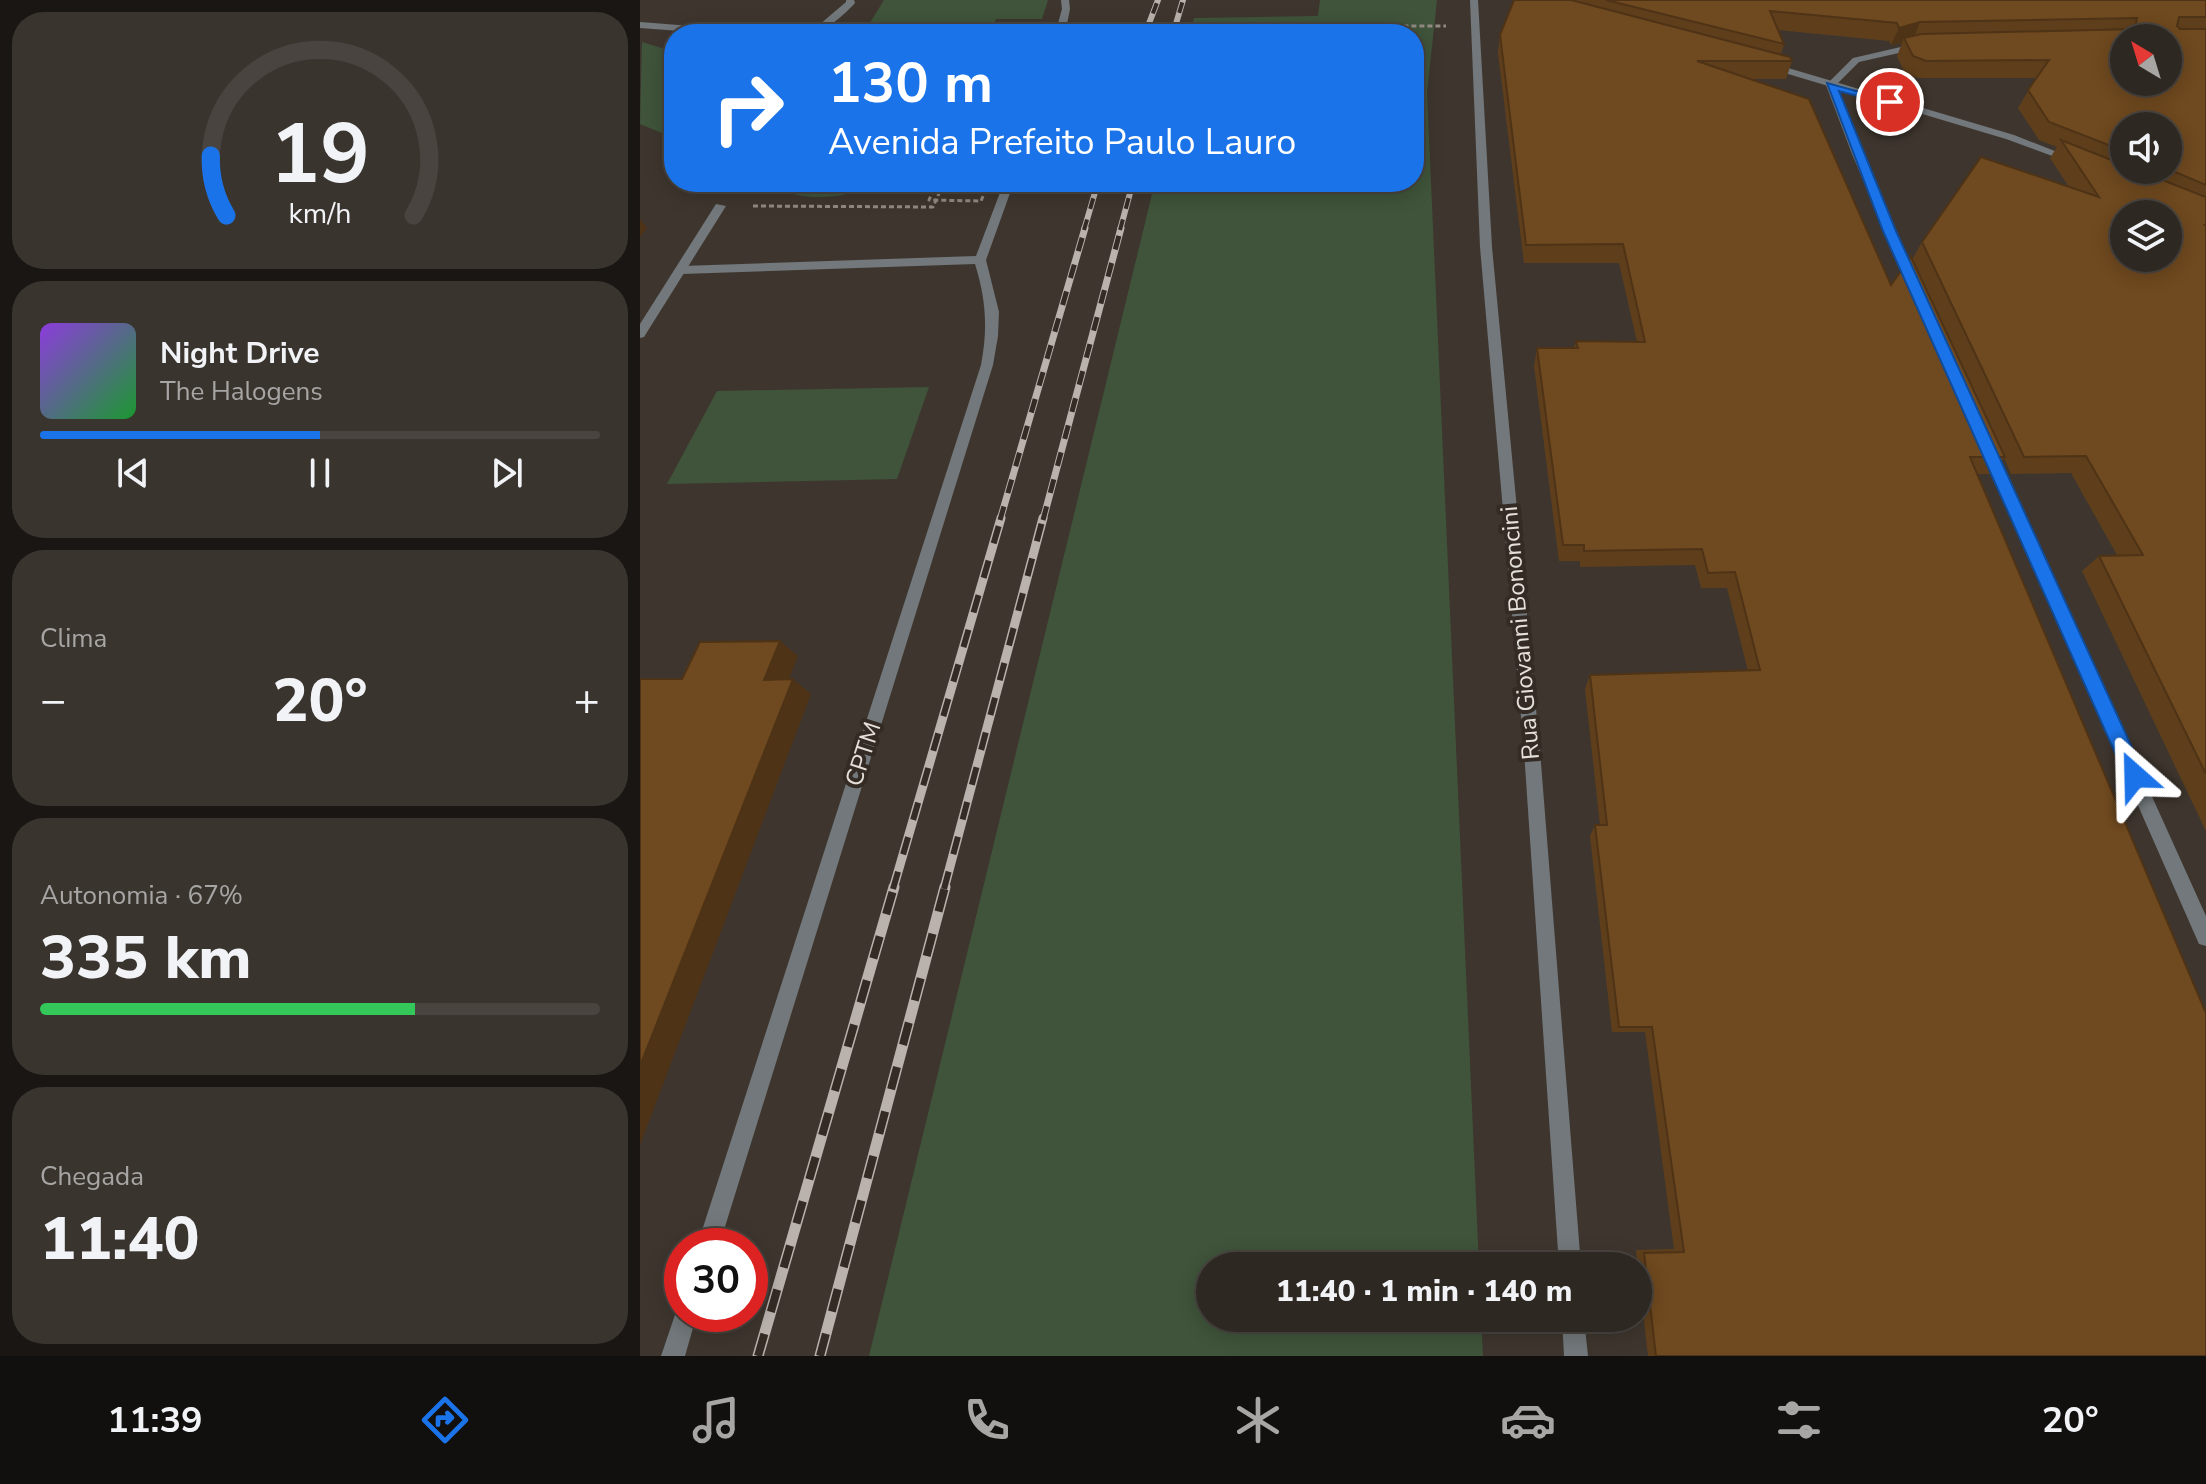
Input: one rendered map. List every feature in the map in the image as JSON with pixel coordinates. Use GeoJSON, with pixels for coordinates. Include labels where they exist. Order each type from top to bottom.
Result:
{"type":"FeatureCollection","features":[{"type":"Feature","properties":{"kind":"street"},"geometry":{"type":"LineString","coordinates":[[826,24],[851,3],[850,0]]}},
{"type":"Feature","properties":{"kind":"street"},"geometry":{"type":"LineString","coordinates":[[1062,24],[1065,0]]}},
{"type":"Feature","properties":{"kind":"street","name":"Rua Giovanni Bononcini"},"geometry":{"type":"LineString","coordinates":[[1474,0],[1486,247],[1532,751],[1569,1252]]}},
{"type":"Feature","properties":{"kind":"street"},"geometry":{"type":"LineString","coordinates":[[640,25],[664,27]]}},
{"type":"Feature","properties":{"kind":"street"},"geometry":{"type":"LineString","coordinates":[[1831,85],[1856,60],[1913,46],[1928,46]]}},
{"type":"Feature","properties":{"kind":"street"},"geometry":{"type":"LineString","coordinates":[[1758,62],[2010,137],[2081,163]]}},
{"type":"Feature","properties":{"kind":"street"},"geometry":{"type":"LineString","coordinates":[[1831,85],[1857,154],[1922,301]]}},
{"type":"Feature","properties":{"kind":"street"},"geometry":{"type":"LineString","coordinates":[[682,270],[980,260],[1005,192]]}},
{"type":"Feature","properties":{"kind":"street"},"geometry":{"type":"LineString","coordinates":[[640,334],[720,206]]}},
{"type":"Feature","properties":{"kind":"street","name":"CPTM"},"geometry":{"type":"LineString","coordinates":[[714,1228],[987,365],[994,331],[994,306],[980,260]]}},
{"type":"Feature","properties":{"kind":"street"},"geometry":{"type":"LineString","coordinates":[[1983,437],[2206,937]]}},
{"type":"Feature","properties":{"kind":"street"},"geometry":{"type":"LineString","coordinates":[[673,1356],[680,1332]]}},
{"type":"Feature","properties":{"kind":"street"},"geometry":{"type":"LineString","coordinates":[[1574,1332],[1576,1356]]}},
{"type":"Feature","properties":{"kind":"path"},"geometry":{"type":"LineString","coordinates":[[1424,26],[1446,26]]}},
{"type":"Feature","properties":{"kind":"path"},"geometry":{"type":"LineString","coordinates":[[933,192],[929,200],[981,201],[985,192]]}},
{"type":"Feature","properties":{"kind":"path"},"geometry":{"type":"LineString","coordinates":[[720,206],[933,207],[940,192]]}},
{"type":"Feature","properties":{"kind":"green space"},"geometry":{"type":"Polygon","coordinates":[[[884,0],[1048,0],[1042,19],[996,19],[993,24],[869,24],[884,0]]]}},
{"type":"Feature","properties":{"kind":"green space"},"geometry":{"type":"Polygon","coordinates":[[[1320,0],[1437,0],[1427,92],[1478,1252],[1196,1252],[1196,1332],[1482,1332],[1483,1356],[869,1356],[1153,192],[1424,192],[1424,24],[1192,24],[1194,18],[1318,16],[1320,0]]]}},
{"type":"Feature","properties":{"kind":"green space"},"geometry":{"type":"Polygon","coordinates":[[[642,42],[664,49],[664,134],[640,124],[642,42]]]}},
{"type":"Feature","properties":{"kind":"green space"},"geometry":{"type":"Polygon","coordinates":[[[788,192],[854,192],[824,197],[788,192]]]}},
{"type":"Feature","properties":{"kind":"green space"},"geometry":{"type":"Polygon","coordinates":[[[929,387],[897,479],[667,484],[717,391],[929,387]]]}},
{"type":"Feature","properties":{"kind":"building"},"geometry":{"type":"Polygon","coordinates":[[[1514,0],[1571,0],[1790,57],[1792,61],[1697,61],[1809,99],[1891,285],[1911,257],[2005,457],[1970,457],[2206,1013],[2206,1356],[1656,1356],[1652,1322],[1652,1253],[1684,1252],[1652,1027],[1619,1027],[1595,825],[1607,825],[1590,675],[1760,670],[1735,572],[1708,573],[1702,549],[1584,551],[1584,545],[1563,545],[1537,348],[1578,348],[1576,341],[1645,342],[1623,244],[1526,245],[1500,35],[1514,0]]]}},
{"type":"Feature","properties":{"kind":"building"},"geometry":{"type":"Polygon","coordinates":[[[1606,0],[2206,0],[2206,17],[2179,17],[2177,24],[2136,24],[2137,18],[1920,22],[1899,28],[1897,23],[1770,11],[1784,44],[1606,0]]]}},
{"type":"Feature","properties":{"kind":"building"},"geometry":{"type":"Polygon","coordinates":[[[2182,29],[2206,29],[2206,185],[2182,175],[2182,112],[2110,112],[2110,146],[2049,122],[2028,90],[2049,60],[1926,61],[1913,56],[1904,38],[1921,34],[2110,30],[2110,96],[2182,96],[2182,29]]]}},
{"type":"Feature","properties":{"kind":"building"},"geometry":{"type":"Polygon","coordinates":[[[2061,140],[2110,159],[2110,184],[2173,184],[2206,197],[2206,774],[2099,556],[2143,555],[2086,456],[2024,457],[1922,242],[1981,157],[2099,197],[2061,140]]]}},
{"type":"Feature","properties":{"kind":"building"},"geometry":{"type":"Polygon","coordinates":[[[780,641],[764,680],[793,679],[640,1066],[640,679],[682,679],[700,642],[780,641]]]}},
{"type":"Feature","properties":{"kind":"railway"},"geometry":{"type":"LineString","coordinates":[[1149,24],[1158,0]]}},
{"type":"Feature","properties":{"kind":"railway"},"geometry":{"type":"LineString","coordinates":[[1176,24],[1183,0]]}},
{"type":"Feature","properties":{"kind":"railway"},"geometry":{"type":"LineString","coordinates":[[1084,230],[1095,192]]}},
{"type":"Feature","properties":{"kind":"railway"},"geometry":{"type":"LineString","coordinates":[[1120,230],[1130,192]]}},
{"type":"Feature","properties":{"kind":"railway"},"geometry":{"type":"LineString","coordinates":[[1000,520],[1085,228]]}},
{"type":"Feature","properties":{"kind":"railway"},"geometry":{"type":"LineString","coordinates":[[1043,520],[1121,228]]}},
{"type":"Feature","properties":{"kind":"railway"},"geometry":{"type":"LineString","coordinates":[[893,889],[1001,518]]}},
{"type":"Feature","properties":{"kind":"railway"},"geometry":{"type":"LineString","coordinates":[[944,889],[1043,518]]}},
{"type":"Feature","properties":{"kind":"railway"},"geometry":{"type":"LineString","coordinates":[[758,1356],[894,887]]}},
{"type":"Feature","properties":{"kind":"railway"},"geometry":{"type":"LineString","coordinates":[[820,1356],[945,887]]}},
{"type":"Feature","properties":{"kind":"route"},"geometry":{"type":"LineString","coordinates":[[1890,102],[1831,85],[1890,231],[2135,776]]}}]}
